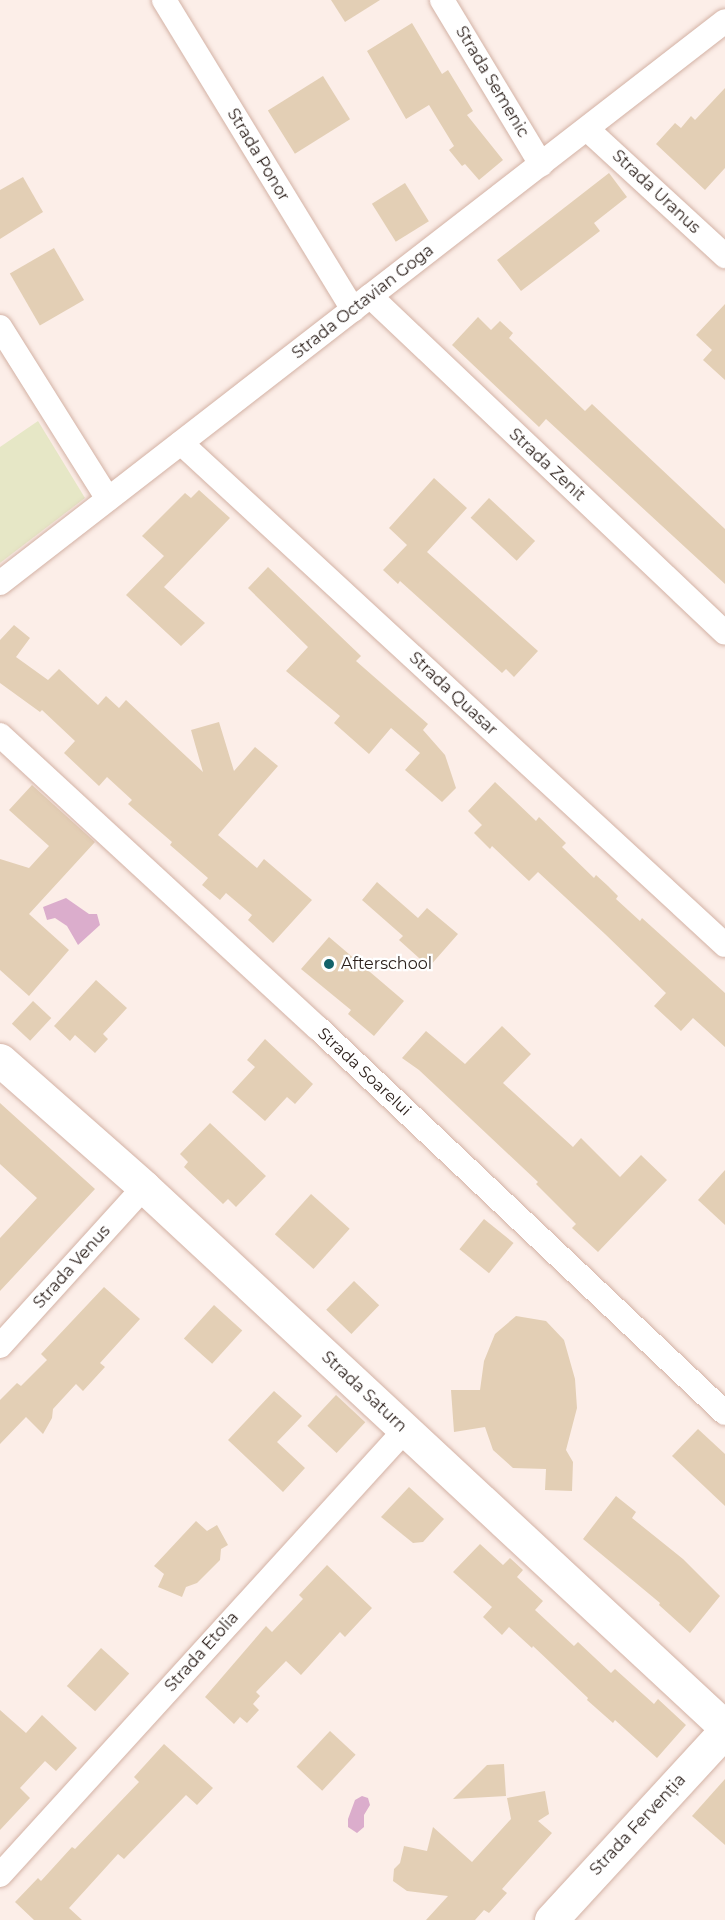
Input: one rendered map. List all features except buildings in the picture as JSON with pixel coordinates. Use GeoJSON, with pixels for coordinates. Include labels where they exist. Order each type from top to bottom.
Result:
{"type":"FeatureCollection","features":[{"type":"Feature","properties":{"kind":"street","name":"Strada Ponor"},"geometry":{"type":"LineString","coordinates":[[164,0],[361,303]]}},
{"type":"Feature","properties":{"kind":"street","name":"Strada Semenic"},"geometry":{"type":"LineString","coordinates":[[442,0],[541,164]]}},
{"type":"Feature","properties":{"kind":"street","name":"Strada Octavian Goga"},"geometry":{"type":"LineString","coordinates":[[0,583],[725,21]]}},
{"type":"Feature","properties":{"kind":"street","name":"Strada Uranus"},"geometry":{"type":"LineString","coordinates":[[587,129],[725,256]]}},
{"type":"Feature","properties":{"kind":"street","name":"Strada Zenit"},"geometry":{"type":"LineString","coordinates":[[361,303],[725,633]]}},
{"type":"Feature","properties":{"kind":"street"},"geometry":{"type":"LineString","coordinates":[[0,327],[108,499]]}},
{"type":"Feature","properties":{"kind":"street","name":"Strada Quasar"},"geometry":{"type":"LineString","coordinates":[[181,443],[725,945]]}},
{"type":"Feature","properties":{"kind":"street","name":"Strada Soarelui"},"geometry":{"type":"LineString","coordinates":[[0,735],[318,1028],[725,1413]]}},
{"type":"Feature","properties":{"kind":"street","name":"Strada Saturn"},"geometry":{"type":"LineString","coordinates":[[0,1060],[144,1187],[725,1729]]}},
{"type":"Feature","properties":{"kind":"street","name":"Strada Venus"},"geometry":{"type":"LineString","coordinates":[[0,1346],[144,1187]]}},
{"type":"Feature","properties":{"kind":"street","name":"Strada Etolia"},"geometry":{"type":"LineString","coordinates":[[0,1875],[405,1430]]}},
{"type":"Feature","properties":{"kind":"street","name":"Strada Fervenția"},"geometry":{"type":"LineString","coordinates":[[550,1920],[725,1729]]}},
{"type":"Feature","properties":{"kind":"green space"},"geometry":{"type":"Polygon","coordinates":[[[38,421],[85,498],[0,563],[0,447],[38,421]]]}},
{"type":"Feature","properties":{"kind":"shaded area"},"geometry":{"type":"Polygon","coordinates":[[[66,898],[89,914],[97,914],[100,925],[78,945],[67,926],[55,918],[47,920],[43,907],[66,898]]]}},
{"type":"Feature","properties":{"kind":"shaded area"},"geometry":{"type":"Polygon","coordinates":[[[362,1796],[368,1798],[370,1805],[364,1815],[364,1827],[357,1833],[348,1827],[348,1819],[355,1800],[362,1796]]]}},
{"type":"Feature","properties":{"kind":"place","name":"Afterschool"},"geometry":{"type":"Point","coordinates":[329,964]}}]}
